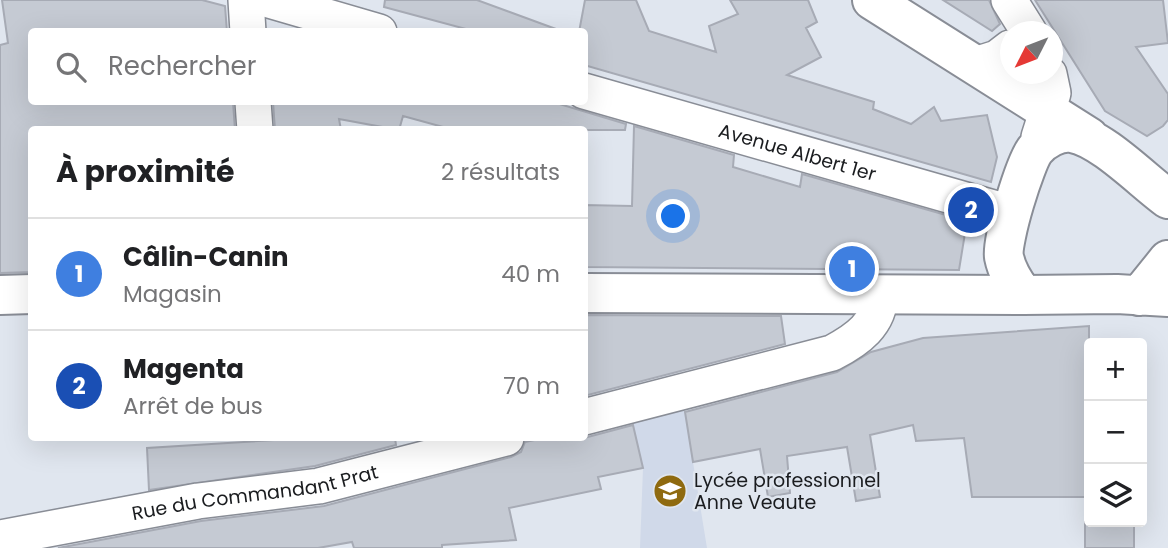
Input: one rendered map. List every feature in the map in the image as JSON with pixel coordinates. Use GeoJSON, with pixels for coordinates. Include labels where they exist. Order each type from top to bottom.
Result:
{"type":"FeatureCollection","features":[{"type":"Feature","properties":{"kind":"main road"},"geometry":{"type":"LineString","coordinates":[[872,0],[1094,140],[1168,200]]}},
{"type":"Feature","properties":{"kind":"main road"},"geometry":{"type":"LineString","coordinates":[[1023,295],[1010,275],[1003,255],[1012,213],[1033,152],[1050,138],[1066,132],[1094,140]]}},
{"type":"Feature","properties":{"kind":"main road"},"geometry":{"type":"LineString","coordinates":[[588,293],[1153,296],[1168,260]]}},
{"type":"Feature","properties":{"kind":"main road"},"geometry":{"type":"LineString","coordinates":[[0,295],[28,294]]}},
{"type":"Feature","properties":{"kind":"street"},"geometry":{"type":"LineString","coordinates":[[246,0],[248,28]]}},
{"type":"Feature","properties":{"kind":"street"},"geometry":{"type":"LineString","coordinates":[[269,0],[365,28]]}},
{"type":"Feature","properties":{"kind":"street"},"geometry":{"type":"LineString","coordinates":[[1009,0],[1017,21]]}},
{"type":"Feature","properties":{"kind":"street"},"geometry":{"type":"LineString","coordinates":[[975,65],[1000,55]]}},
{"type":"Feature","properties":{"kind":"street"},"geometry":{"type":"LineString","coordinates":[[1033,152],[1048,112],[1052,93],[1051,84]]}},
{"type":"Feature","properties":{"kind":"street","name":"Avenue Albert 1er"},"geometry":{"type":"LineString","coordinates":[[588,92],[1012,213]]}},
{"type":"Feature","properties":{"kind":"street"},"geometry":{"type":"LineString","coordinates":[[253,105],[255,126]]}},
{"type":"Feature","properties":{"kind":"street"},"geometry":{"type":"LineString","coordinates":[[588,416],[832,353],[850,344],[866,330],[880,309],[880,295]]}},
{"type":"Feature","properties":{"kind":"street","name":"Rue du Commandant Prat"},"geometry":{"type":"LineString","coordinates":[[0,538],[186,503],[319,486],[494,441]]}},
{"type":"Feature","properties":{"kind":"shaded area","name":"Lycée professionnel Anne Veaute"},"geometry":{"type":"Polygon","coordinates":[[[683,401],[707,548],[640,548],[643,468],[631,414],[683,401]]]}},
{"type":"Feature","properties":{"kind":"building"},"geometry":{"type":"Polygon","coordinates":[[[2,0],[202,0],[225,6],[227,28],[28,28],[28,105],[233,105],[235,126],[28,126],[28,272],[0,273],[0,45],[8,43],[2,0]]]}},
{"type":"Feature","properties":{"kind":"building"},"geometry":{"type":"Polygon","coordinates":[[[385,0],[477,0],[553,28],[462,28],[384,7],[385,0]]]}},
{"type":"Feature","properties":{"kind":"building"},"geometry":{"type":"Polygon","coordinates":[[[585,0],[636,0],[649,31],[716,52],[709,26],[738,14],[730,0],[808,0],[817,22],[806,28],[821,57],[787,75],[874,102],[873,109],[911,124],[934,107],[941,121],[987,115],[997,157],[991,182],[588,66],[588,28],[580,28],[585,0]]]}},
{"type":"Feature","properties":{"kind":"building"},"geometry":{"type":"Polygon","coordinates":[[[943,0],[989,0],[1000,24],[992,31],[943,0]]]}},
{"type":"Feature","properties":{"kind":"building"},"geometry":{"type":"Polygon","coordinates":[[[1035,0],[1163,0],[1168,43],[1136,47],[1168,94],[1168,120],[1163,126],[1147,136],[1105,111],[1063,44],[1063,21],[1048,21],[1035,0]]]}},
{"type":"Feature","properties":{"kind":"building"},"geometry":{"type":"Polygon","coordinates":[[[273,105],[563,105],[626,124],[625,130],[588,130],[588,126],[439,126],[403,116],[400,126],[377,126],[339,119],[340,126],[275,126],[273,105]]]}},
{"type":"Feature","properties":{"kind":"building"},"geometry":{"type":"Polygon","coordinates":[[[634,126],[734,155],[733,167],[800,187],[802,174],[967,221],[959,270],[588,267],[588,205],[632,206],[634,126]]]}},
{"type":"Feature","properties":{"kind":"building"},"geometry":{"type":"Polygon","coordinates":[[[588,315],[781,316],[785,344],[588,395],[588,315]]]}},
{"type":"Feature","properties":{"kind":"building"},"geometry":{"type":"Polygon","coordinates":[[[1089,326],[1089,338],[1084,338],[1084,497],[972,497],[964,438],[916,441],[913,425],[870,435],[880,497],[856,501],[847,447],[787,456],[790,493],[768,497],[760,449],[693,462],[685,412],[837,372],[871,352],[923,338],[1089,326]]]}},
{"type":"Feature","properties":{"kind":"building"},"geometry":{"type":"Polygon","coordinates":[[[633,425],[643,468],[598,477],[601,489],[509,508],[516,540],[442,545],[442,548],[354,548],[352,542],[318,548],[58,548],[201,521],[324,506],[511,457],[521,452],[525,442],[588,441],[588,437],[633,425]]]}},
{"type":"Feature","properties":{"kind":"building"},"geometry":{"type":"Polygon","coordinates":[[[258,441],[395,441],[396,445],[315,466],[149,490],[147,448],[258,441]]]}},
{"type":"Feature","properties":{"kind":"building"},"geometry":{"type":"Polygon","coordinates":[[[1085,527],[1134,527],[1134,548],[1085,548],[1085,527]]]}},
{"type":"Feature","properties":{"kind":"place","name":"Magenta"},"geometry":{"type":"Point","coordinates":[971,210]}},
{"type":"Feature","properties":{"kind":"place","name":"Câlin-Canin"},"geometry":{"type":"Point","coordinates":[852,269]}},
{"type":"Feature","properties":{"kind":"place","name":"Lycée professionnel Anne Veaute"},"geometry":{"type":"Point","coordinates":[670,491]}}]}
